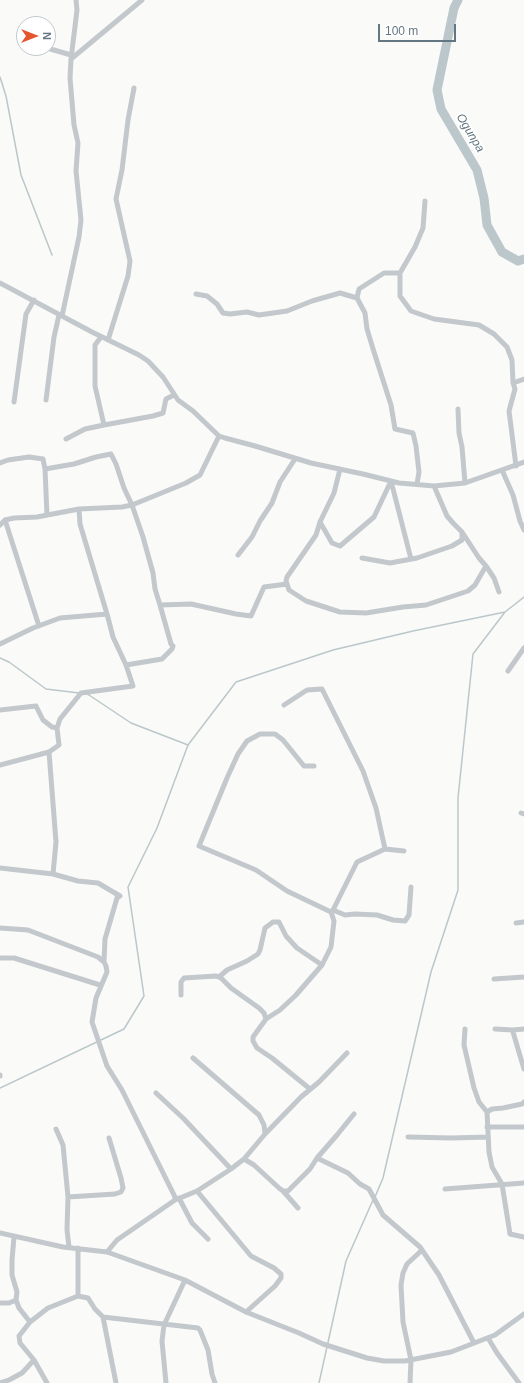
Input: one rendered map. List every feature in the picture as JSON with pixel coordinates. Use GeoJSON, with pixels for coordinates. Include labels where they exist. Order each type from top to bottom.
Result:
{"type":"FeatureCollection","features":[{"type":"Feature","properties":{"kind":"street"},"geometry":{"type":"LineString","coordinates":[[46,400],[54,336],[79,237],[81,220],[76,171],[78,143],[72,99],[71,57],[77,14],[76,0]]}},
{"type":"Feature","properties":{"kind":"street"},"geometry":{"type":"LineString","coordinates":[[71,57],[142,0]]}},
{"type":"Feature","properties":{"kind":"street"},"geometry":{"type":"LineString","coordinates":[[56,51],[71,57]]}},
{"type":"Feature","properties":{"kind":"street"},"geometry":{"type":"LineString","coordinates":[[108,340],[118,313],[128,276],[130,261],[116,199],[122,170],[128,120],[134,88]]}},
{"type":"Feature","properties":{"kind":"street"},"geometry":{"type":"LineString","coordinates":[[425,201],[423,228],[415,247],[400,273],[400,296],[411,311],[434,318],[479,325],[494,334],[507,347],[512,360],[513,384],[515,389],[509,411],[516,466]]}},
{"type":"Feature","properties":{"kind":"street"},"geometry":{"type":"LineString","coordinates":[[400,273],[384,274],[359,289],[357,298],[365,313],[370,340],[392,406],[395,429],[413,433],[419,472],[417,484]]}},
{"type":"Feature","properties":{"kind":"street"},"geometry":{"type":"LineString","coordinates":[[1,284],[148,361],[163,377],[174,395],[220,436],[322,466],[399,483],[434,486],[465,483],[524,462]]}},
{"type":"Feature","properties":{"kind":"street"},"geometry":{"type":"LineString","coordinates":[[196,294],[207,296],[217,304],[224,313],[230,314],[247,312],[259,315],[287,311],[312,301],[340,293],[357,298]]}},
{"type":"Feature","properties":{"kind":"street"},"geometry":{"type":"LineString","coordinates":[[14,402],[26,314],[34,300]]}},
{"type":"Feature","properties":{"kind":"street"},"geometry":{"type":"LineString","coordinates":[[101,337],[95,345],[95,386],[104,425]]}},
{"type":"Feature","properties":{"kind":"street"},"geometry":{"type":"LineString","coordinates":[[513,384],[524,379]]}},
{"type":"Feature","properties":{"kind":"street"},"geometry":{"type":"LineString","coordinates":[[66,439],[85,430],[162,413],[166,399],[174,395]]}},
{"type":"Feature","properties":{"kind":"street"},"geometry":{"type":"LineString","coordinates":[[458,409],[459,433],[462,447],[465,483]]}},
{"type":"Feature","properties":{"kind":"street"},"geometry":{"type":"LineString","coordinates":[[0,525],[6,520],[79,509],[122,507],[132,505],[186,483],[200,475],[220,436]]}},
{"type":"Feature","properties":{"kind":"street"},"geometry":{"type":"LineString","coordinates":[[45,468],[74,464],[96,456],[111,454],[116,464],[143,537],[153,574],[155,589],[172,648],[162,659],[126,665]]}},
{"type":"Feature","properties":{"kind":"street"},"geometry":{"type":"LineString","coordinates":[[0,463],[8,460],[30,457],[43,459],[45,468],[47,515]]}},
{"type":"Feature","properties":{"kind":"street"},"geometry":{"type":"LineString","coordinates":[[238,554],[252,537],[260,521],[272,503],[280,482],[295,458]]}},
{"type":"Feature","properties":{"kind":"street"},"geometry":{"type":"LineString","coordinates":[[340,469],[334,493],[320,522],[316,535],[288,577],[287,584],[289,590],[306,601],[340,612],[366,613],[426,605],[468,591],[475,585],[486,566]]}},
{"type":"Feature","properties":{"kind":"street"},"geometry":{"type":"LineString","coordinates":[[502,470],[513,495],[524,530]]}},
{"type":"Feature","properties":{"kind":"street"},"geometry":{"type":"LineString","coordinates":[[320,522],[332,543],[340,546],[374,517],[391,481]]}},
{"type":"Feature","properties":{"kind":"street"},"geometry":{"type":"LineString","coordinates":[[391,481],[411,559]]}},
{"type":"Feature","properties":{"kind":"street"},"geometry":{"type":"LineString","coordinates":[[434,486],[448,516],[462,532],[486,566],[494,578],[499,592]]}},
{"type":"Feature","properties":{"kind":"street"},"geometry":{"type":"LineString","coordinates":[[0,765],[48,752],[59,745],[57,728],[60,719],[81,693],[133,686],[126,665],[113,637],[80,524],[79,509]]}},
{"type":"Feature","properties":{"kind":"street"},"geometry":{"type":"LineString","coordinates":[[6,520],[39,626]]}},
{"type":"Feature","properties":{"kind":"street"},"geometry":{"type":"LineString","coordinates":[[362,558],[390,563],[411,559],[452,546],[462,540],[462,532]]}},
{"type":"Feature","properties":{"kind":"street"},"geometry":{"type":"LineString","coordinates":[[160,605],[191,604],[251,616],[264,587],[287,584]]}},
{"type":"Feature","properties":{"kind":"street"},"geometry":{"type":"LineString","coordinates":[[0,644],[60,618],[107,614]]}},
{"type":"Feature","properties":{"kind":"street"},"geometry":{"type":"LineString","coordinates":[[508,671],[522,655],[524,648]]}},
{"type":"Feature","properties":{"kind":"street"},"geometry":{"type":"LineString","coordinates":[[284,705],[307,690],[322,689],[363,771],[376,808],[385,849]]}},
{"type":"Feature","properties":{"kind":"street"},"geometry":{"type":"LineString","coordinates":[[0,710],[36,706],[43,720],[52,727],[57,728]]}},
{"type":"Feature","properties":{"kind":"street"},"geometry":{"type":"LineString","coordinates":[[314,766],[304,766],[283,740],[275,734],[260,734],[247,741],[238,754],[198,846],[256,870],[286,891],[345,915],[377,915],[393,920],[405,921],[409,915],[411,887]]}},
{"type":"Feature","properties":{"kind":"street"},"geometry":{"type":"LineString","coordinates":[[48,752],[52,775],[56,842],[53,874]]}},
{"type":"Feature","properties":{"kind":"street"},"geometry":{"type":"LineString","coordinates":[[310,1090],[272,1058],[256,1048],[253,1037],[266,1019],[280,1010],[296,995],[322,966],[330,948],[334,921],[332,911],[357,862],[385,849],[404,851]]}},
{"type":"Feature","properties":{"kind":"street"},"geometry":{"type":"LineString","coordinates":[[0,868],[53,874],[98,883],[120,896],[117,898],[105,938],[104,962],[107,972],[96,998],[92,1022],[108,1066],[133,1111],[173,1194],[192,1222],[208,1239]]}},
{"type":"Feature","properties":{"kind":"street"},"geometry":{"type":"LineString","coordinates":[[220,977],[227,970],[258,954],[265,928],[273,922],[279,922],[286,936],[297,948],[322,966]]}},
{"type":"Feature","properties":{"kind":"street"},"geometry":{"type":"LineString","coordinates":[[516,923],[524,922]]}},
{"type":"Feature","properties":{"kind":"street"},"geometry":{"type":"LineString","coordinates":[[0,928],[28,930],[98,956],[104,962]]}},
{"type":"Feature","properties":{"kind":"street"},"geometry":{"type":"LineString","coordinates":[[0,958],[14,958],[100,986]]}},
{"type":"Feature","properties":{"kind":"street"},"geometry":{"type":"LineString","coordinates":[[181,994],[181,982],[184,978],[220,977],[231,988],[259,1008],[266,1019]]}},
{"type":"Feature","properties":{"kind":"street"},"geometry":{"type":"LineString","coordinates":[[494,979],[524,977]]}},
{"type":"Feature","properties":{"kind":"street"},"geometry":{"type":"LineString","coordinates":[[465,1029],[464,1045],[474,1088],[479,1102],[487,1112],[489,1152],[492,1167],[502,1184],[510,1234],[524,1237]]}},
{"type":"Feature","properties":{"kind":"street"},"geometry":{"type":"LineString","coordinates":[[495,1029],[524,1029]]}},
{"type":"Feature","properties":{"kind":"street"},"geometry":{"type":"LineString","coordinates":[[513,1030],[524,1069]]}},
{"type":"Feature","properties":{"kind":"street"},"geometry":{"type":"LineString","coordinates":[[107,1252],[117,1240],[177,1199],[196,1191],[244,1159],[265,1134],[325,1077],[347,1053]]}},
{"type":"Feature","properties":{"kind":"street"},"geometry":{"type":"LineString","coordinates":[[193,1058],[259,1115],[264,1125],[265,1134]]}},
{"type":"Feature","properties":{"kind":"street"},"geometry":{"type":"LineString","coordinates":[[156,1093],[183,1118],[231,1169]]}},
{"type":"Feature","properties":{"kind":"street"},"geometry":{"type":"LineString","coordinates":[[487,1112],[492,1109],[522,1104],[524,1102]]}},
{"type":"Feature","properties":{"kind":"street"},"geometry":{"type":"LineString","coordinates":[[283,1192],[292,1188],[310,1169],[317,1158],[354,1114]]}},
{"type":"Feature","properties":{"kind":"street"},"geometry":{"type":"LineString","coordinates":[[487,1127],[524,1127]]}},
{"type":"Feature","properties":{"kind":"street"},"geometry":{"type":"LineString","coordinates":[[56,1129],[63,1145],[68,1197],[67,1230],[69,1247]]}},
{"type":"Feature","properties":{"kind":"street"},"geometry":{"type":"LineString","coordinates":[[408,1136],[451,1138],[488,1137]]}},
{"type":"Feature","properties":{"kind":"street"},"geometry":{"type":"LineString","coordinates":[[68,1197],[115,1194],[121,1192],[123,1188],[122,1178],[110,1138]]}},
{"type":"Feature","properties":{"kind":"street"},"geometry":{"type":"LineString","coordinates":[[317,1158],[348,1173],[360,1184],[369,1189],[383,1215],[420,1247],[421,1251],[439,1275],[474,1343]]}},
{"type":"Feature","properties":{"kind":"street"},"geometry":{"type":"LineString","coordinates":[[244,1159],[254,1165],[298,1208]]}},
{"type":"Feature","properties":{"kind":"street"},"geometry":{"type":"LineString","coordinates":[[445,1189],[524,1183]]}},
{"type":"Feature","properties":{"kind":"street"},"geometry":{"type":"LineString","coordinates":[[196,1191],[251,1256],[274,1268],[281,1274],[281,1278],[275,1286],[246,1312]]}},
{"type":"Feature","properties":{"kind":"street"},"geometry":{"type":"LineString","coordinates":[[0,1233],[69,1247],[107,1252],[185,1280],[246,1312],[323,1344],[367,1358],[384,1361],[411,1360],[451,1352],[495,1335],[524,1314]]}},
{"type":"Feature","properties":{"kind":"street"},"geometry":{"type":"LineString","coordinates":[[14,1237],[12,1275],[17,1292],[16,1300],[19,1308],[30,1322]]}},
{"type":"Feature","properties":{"kind":"street"},"geometry":{"type":"LineString","coordinates":[[78,1248],[78,1296]]}},
{"type":"Feature","properties":{"kind":"street"},"geometry":{"type":"LineString","coordinates":[[410,1383],[411,1360],[403,1322],[401,1285],[403,1273],[407,1264],[421,1251]]}},
{"type":"Feature","properties":{"kind":"street"},"geometry":{"type":"LineString","coordinates":[[166,1383],[162,1341],[164,1325],[185,1280]]}},
{"type":"Feature","properties":{"kind":"street"},"geometry":{"type":"LineString","coordinates":[[47,1383],[34,1360],[20,1343],[19,1336],[30,1322],[48,1308],[78,1296],[88,1298],[95,1309],[103,1316],[164,1325],[198,1328],[208,1350],[215,1383]]}},
{"type":"Feature","properties":{"kind":"street"},"geometry":{"type":"LineString","coordinates":[[0,1303],[9,1303],[16,1300]]}},
{"type":"Feature","properties":{"kind":"street"},"geometry":{"type":"LineString","coordinates":[[103,1316],[116,1383]]}},
{"type":"Feature","properties":{"kind":"street"},"geometry":{"type":"LineString","coordinates":[[488,1338],[519,1383]]}},
{"type":"Feature","properties":{"kind":"street"},"geometry":{"type":"LineString","coordinates":[[0,1382],[9,1380],[22,1373],[34,1360]]}},
{"type":"Feature","properties":{"kind":"waterway","name":"Ogunpa"},"geometry":{"type":"LineString","coordinates":[[458,0],[454,8],[437,90],[441,109],[477,170],[484,198],[487,225],[502,252],[518,261],[524,259]]}},
{"type":"Feature","properties":{"kind":"waterway"},"geometry":{"type":"LineString","coordinates":[[0,77],[6,96],[21,175],[52,255]]}},
{"type":"Feature","properties":{"kind":"waterway"},"geometry":{"type":"LineString","coordinates":[[375,1197],[383,1178],[431,972],[458,890],[458,798],[473,654],[505,612],[524,597]]}},
{"type":"Feature","properties":{"kind":"waterway"},"geometry":{"type":"LineString","coordinates":[[0,1088],[124,1029],[144,996],[128,887],[157,828],[188,745],[236,682],[333,650],[413,631],[505,612]]}},
{"type":"Feature","properties":{"kind":"waterway"},"geometry":{"type":"LineString","coordinates":[[0,658],[9,662],[46,689],[79,693]]}},
{"type":"Feature","properties":{"kind":"waterway"},"geometry":{"type":"LineString","coordinates":[[87,694],[131,723],[188,745]]}},
{"type":"Feature","properties":{"kind":"waterway"},"geometry":{"type":"LineString","coordinates":[[319,1383],[346,1261],[373,1200]]}}]}
